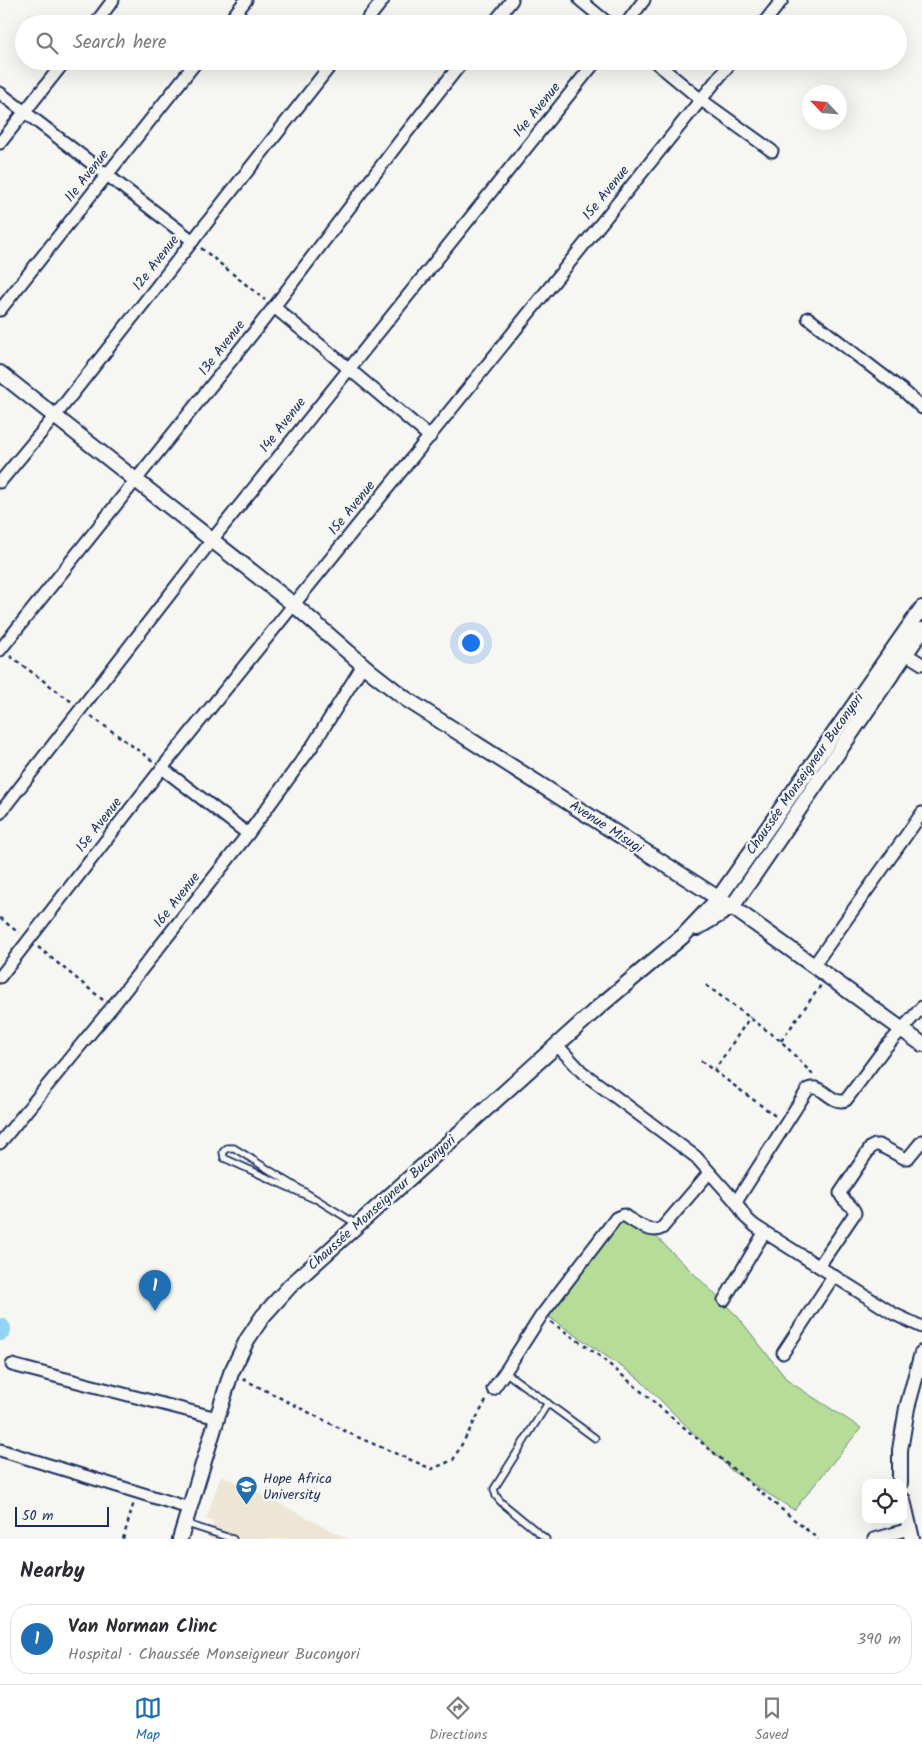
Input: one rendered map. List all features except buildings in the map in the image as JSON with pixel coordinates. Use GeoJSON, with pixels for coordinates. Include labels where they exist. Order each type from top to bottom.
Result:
{"type":"FeatureCollection","features":[{"type":"Feature","properties":{"kind":"street"},"geometry":{"type":"LineString","coordinates":[[102,15],[113,0]]}},
{"type":"Feature","properties":{"kind":"street"},"geometry":{"type":"LineString","coordinates":[[234,15],[246,0]]}},
{"type":"Feature","properties":{"kind":"street"},"geometry":{"type":"LineString","coordinates":[[371,15],[382,0]]}},
{"type":"Feature","properties":{"kind":"street"},"geometry":{"type":"LineString","coordinates":[[500,15],[512,0]]}},
{"type":"Feature","properties":{"kind":"street"},"geometry":{"type":"LineString","coordinates":[[580,0],[598,15]]}},
{"type":"Feature","properties":{"kind":"street"},"geometry":{"type":"LineString","coordinates":[[633,15],[644,0]]}},
{"type":"Feature","properties":{"kind":"street"},"geometry":{"type":"LineString","coordinates":[[770,15],[782,0]]}},
{"type":"Feature","properties":{"kind":"street"},"geometry":{"type":"LineString","coordinates":[[0,143],[58,70]]}},
{"type":"Feature","properties":{"kind":"street","name":"11e Avenue"},"geometry":{"type":"LineString","coordinates":[[0,310],[191,70]]}},
{"type":"Feature","properties":{"kind":"street","name":"12e Avenue"},"geometry":{"type":"LineString","coordinates":[[0,482],[55,416],[327,70]]}},
{"type":"Feature","properties":{"kind":"street","name":"13e Avenue"},"geometry":{"type":"LineString","coordinates":[[0,650],[274,307],[456,70]]}},
{"type":"Feature","properties":{"kind":"street","name":"14e Avenue"},"geometry":{"type":"LineString","coordinates":[[0,813],[348,368],[589,70]]}},
{"type":"Feature","properties":{"kind":"street"},"geometry":{"type":"LineString","coordinates":[[665,70],[700,100],[772,151]]}},
{"type":"Feature","properties":{"kind":"street","name":"15e Avenue"},"geometry":{"type":"LineString","coordinates":[[0,977],[162,768],[293,604],[725,70]]}},
{"type":"Feature","properties":{"kind":"street"},"geometry":{"type":"LineString","coordinates":[[0,93],[193,241]]}},
{"type":"Feature","properties":{"kind":"street"},"geometry":{"type":"LineString","coordinates":[[274,307],[430,436]]}},
{"type":"Feature","properties":{"kind":"street"},"geometry":{"type":"LineString","coordinates":[[808,318],[906,392],[922,408]]}},
{"type":"Feature","properties":{"kind":"street","name":"Avenue Misugi"},"geometry":{"type":"LineString","coordinates":[[0,373],[293,604],[366,668],[406,699],[732,907],[922,1044]]}},
{"type":"Feature","properties":{"kind":"street","name":"Chaussée Monseigneur Buconyori"},"geometry":{"type":"LineString","coordinates":[[683,936],[732,907],[900,650],[922,608]]}},
{"type":"Feature","properties":{"kind":"street","name":"Chaussée Monseigneur Buconyori"},"geometry":{"type":"LineString","coordinates":[[180,1539],[231,1373],[247,1340],[263,1316],[290,1286],[556,1044],[683,936],[718,899],[900,650],[922,630]]}},
{"type":"Feature","properties":{"kind":"street"},"geometry":{"type":"LineString","coordinates":[[900,650],[922,664]]}},
{"type":"Feature","properties":{"kind":"street","name":"16e Avenue"},"geometry":{"type":"LineString","coordinates":[[0,1142],[112,1007],[248,834],[366,668]]}},
{"type":"Feature","properties":{"kind":"street"},"geometry":{"type":"LineString","coordinates":[[162,768],[248,834]]}},
{"type":"Feature","properties":{"kind":"street"},"geometry":{"type":"LineString","coordinates":[[814,965],[922,813]]}},
{"type":"Feature","properties":{"kind":"street"},"geometry":{"type":"LineString","coordinates":[[736,1202],[808,1089],[816,1088],[835,1101],[846,1100],[884,1049],[922,1007]]}},
{"type":"Feature","properties":{"kind":"street"},"geometry":{"type":"LineString","coordinates":[[556,1044],[582,1072],[696,1157],[736,1202],[746,1218],[764,1233],[894,1314],[922,1327]]}},
{"type":"Feature","properties":{"kind":"street"},"geometry":{"type":"LineString","coordinates":[[819,1266],[855,1213],[854,1209],[841,1198],[840,1193],[871,1147],[879,1145],[904,1158],[908,1158],[922,1141]]}},
{"type":"Feature","properties":{"kind":"street"},"geometry":{"type":"LineString","coordinates":[[493,1389],[506,1372],[541,1316],[616,1218],[623,1215],[652,1231],[658,1231],[709,1173]]}},
{"type":"Feature","properties":{"kind":"street"},"geometry":{"type":"LineString","coordinates":[[724,1300],[764,1233]]}},
{"type":"Feature","properties":{"kind":"street"},"geometry":{"type":"LineString","coordinates":[[783,1353],[833,1277]]}},
{"type":"Feature","properties":{"kind":"street"},"geometry":{"type":"LineString","coordinates":[[900,1479],[900,1450],[907,1408],[922,1353]]}},
{"type":"Feature","properties":{"kind":"street"},"geometry":{"type":"LineString","coordinates":[[12,1365],[217,1418]]}},
{"type":"Feature","properties":{"kind":"street"},"geometry":{"type":"LineString","coordinates":[[0,1450],[189,1508]]}},
{"type":"Feature","properties":{"kind":"street"},"geometry":{"type":"LineString","coordinates":[[874,1539],[910,1534],[907,1519]]}},
{"type":"Feature","properties":{"kind":"lane"},"geometry":{"type":"LineString","coordinates":[[314,1198],[224,1158],[223,1152],[227,1148],[234,1148],[358,1225]]}},
{"type":"Feature","properties":{"kind":"lane"},"geometry":{"type":"LineString","coordinates":[[506,1372],[594,1438]]}},
{"type":"Feature","properties":{"kind":"lane"},"geometry":{"type":"LineString","coordinates":[[546,1539],[501,1502],[496,1496],[494,1489],[548,1403]]}},
{"type":"Feature","properties":{"kind":"lane"},"geometry":{"type":"LineString","coordinates":[[184,1523],[233,1539]]}},
{"type":"Feature","properties":{"kind":"path"},"geometry":{"type":"LineString","coordinates":[[193,241],[274,307]]}},
{"type":"Feature","properties":{"kind":"path"},"geometry":{"type":"LineString","coordinates":[[0,918],[112,1007]]}},
{"type":"Feature","properties":{"kind":"path"},"geometry":{"type":"LineString","coordinates":[[781,1041],[828,975]]}},
{"type":"Feature","properties":{"kind":"path"},"geometry":{"type":"LineString","coordinates":[[706,986],[781,1041],[814,1076],[812,1087]]}},
{"type":"Feature","properties":{"kind":"path"},"geometry":{"type":"LineString","coordinates":[[714,1071],[750,1018]]}},
{"type":"Feature","properties":{"kind":"path"},"geometry":{"type":"LineString","coordinates":[[701,1061],[785,1124]]}},
{"type":"Feature","properties":{"kind":"path"},"geometry":{"type":"LineString","coordinates":[[541,1316],[597,1354],[818,1539]]}},
{"type":"Feature","properties":{"kind":"path"},"geometry":{"type":"LineString","coordinates":[[231,1373],[355,1436],[432,1469],[453,1460],[493,1389]]}},
{"type":"Feature","properties":{"kind":"path"},"geometry":{"type":"LineString","coordinates":[[123,1539],[138,1492]]}},
{"type":"Feature","properties":{"kind":"shaded area","name":"Hope Africa University"},"geometry":{"type":"Polygon","coordinates":[[[221,1475],[348,1539],[209,1539],[214,1522],[206,1519],[221,1475]]]}},
{"type":"Feature","properties":{"kind":"green space"},"geometry":{"type":"Polygon","coordinates":[[[626,1207],[738,1317],[788,1381],[861,1428],[794,1510],[732,1471],[638,1378],[546,1315],[626,1207]]]}},
{"type":"Feature","properties":{"kind":"place","name":"Van Norman Clinc"},"geometry":{"type":"Point","coordinates":[155,1311]}},
{"type":"Feature","properties":{"kind":"place","name":"Hope Africa University"},"geometry":{"type":"Point","coordinates":[247,1506]}}]}
